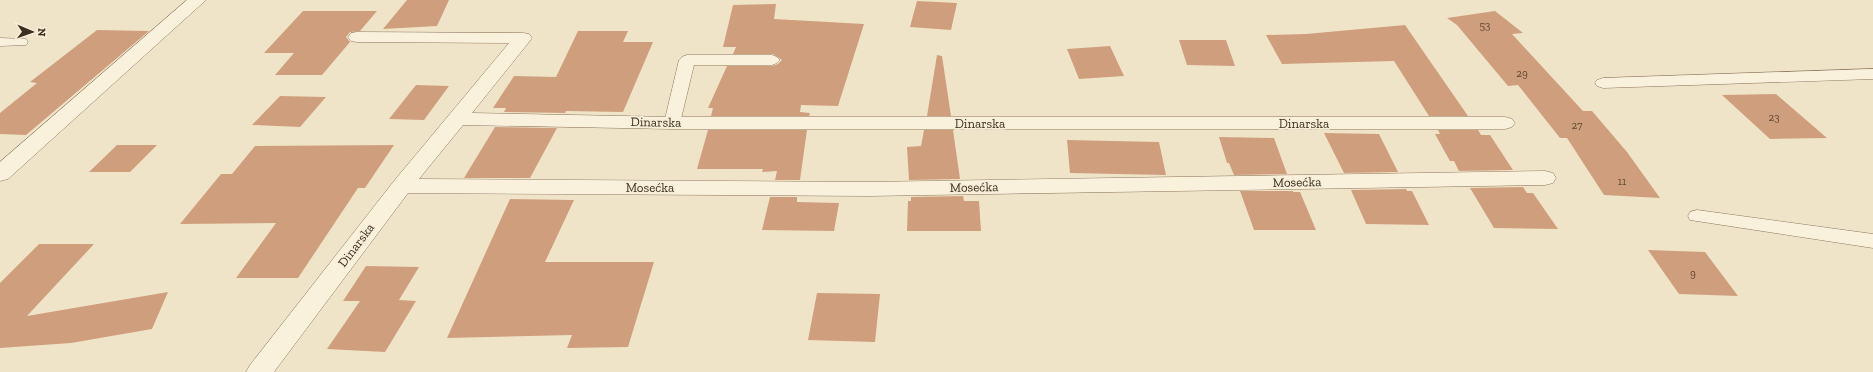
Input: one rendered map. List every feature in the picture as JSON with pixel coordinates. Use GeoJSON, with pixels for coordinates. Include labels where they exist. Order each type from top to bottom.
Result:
{"type":"FeatureCollection","features":[{"type":"Feature","properties":{"kind":"street"},"geometry":{"type":"LineString","coordinates":[[0,174],[196,0]]}},
{"type":"Feature","properties":{"kind":"street","name":"Dinarska"},"geometry":{"type":"LineString","coordinates":[[259,372],[402,186],[455,119],[523,38],[357,37]]}},
{"type":"Feature","properties":{"kind":"street","name":"Dinarska"},"geometry":{"type":"LineString","coordinates":[[455,119],[672,123],[1505,124]]}},
{"type":"Feature","properties":{"kind":"street","name":"Mosećka"},"geometry":{"type":"LineString","coordinates":[[402,186],[868,189],[1546,178]]}},
{"type":"Feature","properties":{"kind":"lane"},"geometry":{"type":"LineString","coordinates":[[0,42],[21,42]]}},
{"type":"Feature","properties":{"kind":"lane"},"geometry":{"type":"LineString","coordinates":[[672,123],[687,60],[772,60]]}},
{"type":"Feature","properties":{"kind":"lane"},"geometry":{"type":"LineString","coordinates":[[1603,83],[1873,74]]}},
{"type":"Feature","properties":{"kind":"lane"},"geometry":{"type":"LineString","coordinates":[[1697,216],[1873,241]]}},
{"type":"Feature","properties":{"kind":"building"},"geometry":{"type":"Polygon","coordinates":[[[407,0],[449,0],[437,26],[383,29],[407,0]]]}},
{"type":"Feature","properties":{"kind":"building"},"geometry":{"type":"Polygon","coordinates":[[[917,1],[957,3],[951,30],[910,27],[917,1]]]}},
{"type":"Feature","properties":{"kind":"building"},"geometry":{"type":"Polygon","coordinates":[[[776,4],[774,19],[864,24],[838,106],[801,105],[800,112],[810,113],[809,116],[711,116],[713,108],[708,108],[727,66],[772,66],[778,64],[782,60],[773,54],[733,54],[736,47],[723,47],[733,5],[776,4]]]}},
{"type":"Feature","properties":{"kind":"building"},"geometry":{"type":"Polygon","coordinates":[[[303,11],[377,11],[360,31],[350,32],[346,37],[350,42],[322,75],[275,75],[294,53],[264,53],[303,11]]]}},
{"type":"Feature","properties":{"kind":"building"},"geometry":{"type":"Polygon","coordinates":[[[1495,11],[1523,33],[1512,34],[1583,111],[1592,111],[1627,152],[1660,198],[1604,195],[1567,138],[1560,138],[1518,85],[1508,86],[1457,25],[1447,18],[1495,11]]]}},
{"type":"Feature","properties":{"kind":"building"},"geometry":{"type":"Polygon","coordinates":[[[1405,25],[1468,116],[1429,116],[1394,61],[1282,64],[1266,35],[1306,34],[1405,25]]]}},
{"type":"Feature","properties":{"kind":"building"},"geometry":{"type":"Polygon","coordinates":[[[97,30],[149,31],[26,135],[0,134],[0,113],[37,83],[30,82],[97,30]]]}},
{"type":"Feature","properties":{"kind":"building"},"geometry":{"type":"Polygon","coordinates":[[[578,31],[628,31],[623,42],[653,42],[623,112],[504,112],[506,108],[493,108],[514,76],[556,77],[578,31]]]}},
{"type":"Feature","properties":{"kind":"building"},"geometry":{"type":"Polygon","coordinates":[[[1179,40],[1226,40],[1235,66],[1187,65],[1179,40]]]}},
{"type":"Feature","properties":{"kind":"building"},"geometry":{"type":"Polygon","coordinates":[[[1110,46],[1124,76],[1079,79],[1067,49],[1110,46]]]}},
{"type":"Feature","properties":{"kind":"building"},"geometry":{"type":"Polygon","coordinates":[[[937,55],[942,56],[951,116],[927,116],[937,55]]]}},
{"type":"Feature","properties":{"kind":"building"},"geometry":{"type":"Polygon","coordinates":[[[416,85],[449,86],[424,120],[389,119],[416,85]]]}},
{"type":"Feature","properties":{"kind":"building"},"geometry":{"type":"Polygon","coordinates":[[[1776,94],[1827,138],[1770,139],[1722,95],[1776,94]]]}},
{"type":"Feature","properties":{"kind":"building"},"geometry":{"type":"Polygon","coordinates":[[[280,96],[326,97],[300,127],[252,125],[280,96]]]}},
{"type":"Feature","properties":{"kind":"building"},"geometry":{"type":"Polygon","coordinates":[[[495,127],[557,128],[530,178],[464,178],[495,127]]]}},
{"type":"Feature","properties":{"kind":"building"},"geometry":{"type":"Polygon","coordinates":[[[708,130],[807,130],[800,180],[775,180],[777,171],[762,172],[763,169],[697,169],[708,130]]]}},
{"type":"Feature","properties":{"kind":"building"},"geometry":{"type":"Polygon","coordinates":[[[924,130],[953,130],[960,179],[909,180],[907,147],[921,146],[924,130]]]}},
{"type":"Feature","properties":{"kind":"building"},"geometry":{"type":"Polygon","coordinates":[[[1438,130],[1478,130],[1481,135],[1490,135],[1513,170],[1459,171],[1454,161],[1450,161],[1435,134],[1440,134],[1438,130]]]}},
{"type":"Feature","properties":{"kind":"building"},"geometry":{"type":"Polygon","coordinates":[[[1324,133],[1379,134],[1398,172],[1344,173],[1324,133]]]}},
{"type":"Feature","properties":{"kind":"building"},"geometry":{"type":"Polygon","coordinates":[[[1219,137],[1274,138],[1287,174],[1234,175],[1229,163],[1227,163],[1219,137]]]}},
{"type":"Feature","properties":{"kind":"building"},"geometry":{"type":"Polygon","coordinates":[[[1067,140],[1159,142],[1166,175],[1070,173],[1067,140]]]}},
{"type":"Feature","properties":{"kind":"building"},"geometry":{"type":"Polygon","coordinates":[[[117,145],[157,145],[130,172],[89,172],[117,145]]]}},
{"type":"Feature","properties":{"kind":"building"},"geometry":{"type":"Polygon","coordinates":[[[394,145],[365,188],[358,188],[298,278],[236,278],[276,223],[180,224],[221,174],[232,174],[255,146],[394,145]]]}},
{"type":"Feature","properties":{"kind":"building"},"geometry":{"type":"Polygon","coordinates":[[[1523,187],[1527,193],[1533,193],[1558,229],[1494,228],[1470,188],[1523,187]]]}},
{"type":"Feature","properties":{"kind":"building"},"geometry":{"type":"Polygon","coordinates":[[[1406,189],[1407,191],[1412,191],[1429,225],[1366,224],[1351,190],[1406,189]]]}},
{"type":"Feature","properties":{"kind":"building"},"geometry":{"type":"Polygon","coordinates":[[[1240,191],[1300,192],[1316,230],[1254,230],[1240,191]]]}},
{"type":"Feature","properties":{"kind":"building"},"geometry":{"type":"Polygon","coordinates":[[[963,196],[964,201],[979,201],[981,231],[907,231],[908,201],[911,201],[911,197],[963,196]]]}},
{"type":"Feature","properties":{"kind":"building"},"geometry":{"type":"Polygon","coordinates":[[[770,197],[797,197],[797,202],[839,203],[834,231],[762,230],[770,197]]]}},
{"type":"Feature","properties":{"kind":"building"},"geometry":{"type":"Polygon","coordinates":[[[510,199],[574,200],[545,262],[654,262],[628,347],[567,348],[572,335],[447,338],[510,199]]]}},
{"type":"Feature","properties":{"kind":"building"},"geometry":{"type":"Polygon","coordinates":[[[39,244],[94,244],[27,316],[168,292],[152,329],[71,343],[0,348],[0,283],[39,244]]]}},
{"type":"Feature","properties":{"kind":"building"},"geometry":{"type":"Polygon","coordinates":[[[1648,250],[1705,252],[1738,296],[1679,294],[1648,250]]]}},
{"type":"Feature","properties":{"kind":"building"},"geometry":{"type":"Polygon","coordinates":[[[366,266],[419,267],[399,300],[416,301],[385,352],[327,349],[360,301],[343,301],[366,266]]]}},
{"type":"Feature","properties":{"kind":"building"},"geometry":{"type":"Polygon","coordinates":[[[817,293],[880,294],[875,342],[808,340],[817,293]]]}}]}
